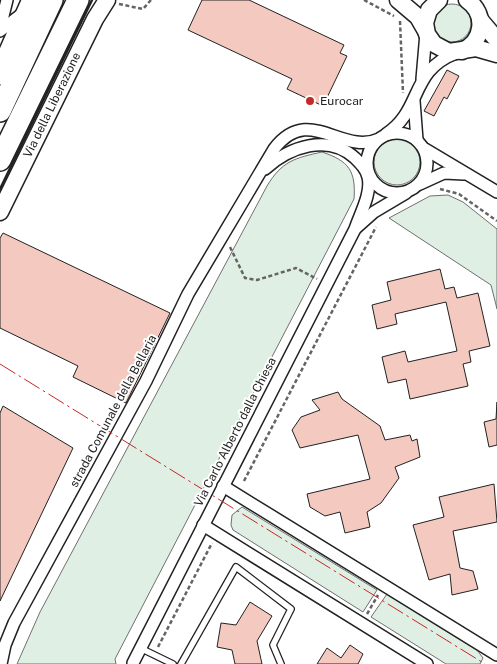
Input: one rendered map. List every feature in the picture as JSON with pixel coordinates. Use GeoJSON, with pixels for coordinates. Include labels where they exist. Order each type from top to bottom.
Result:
{"type":"FeatureCollection","features":[{"type":"Feature","properties":{"kind":"highway"},"geometry":{"type":"LineString","coordinates":[[0,160],[78,0]]}},
{"type":"Feature","properties":{"kind":"highway"},"geometry":{"type":"LineString","coordinates":[[0,74],[39,1]]}},
{"type":"Feature","properties":{"kind":"highway"},"geometry":{"type":"LineString","coordinates":[[0,111],[39,1]]}},
{"type":"Feature","properties":{"kind":"street"},"geometry":{"type":"LineString","coordinates":[[0,30],[7,0]]}},
{"type":"Feature","properties":{"kind":"street"},"geometry":{"type":"LineString","coordinates":[[398,0],[418,17],[431,41],[440,49],[449,52],[476,48],[497,54]]}},
{"type":"Feature","properties":{"kind":"street"},"geometry":{"type":"LineString","coordinates":[[422,78],[428,12],[440,0]]}},
{"type":"Feature","properties":{"kind":"street"},"geometry":{"type":"LineString","coordinates":[[467,0],[481,12],[497,40]]}},
{"type":"Feature","properties":{"kind":"street"},"geometry":{"type":"LineString","coordinates":[[0,30],[39,1]]}},
{"type":"Feature","properties":{"kind":"street","name":"Via della Liberazione"},"geometry":{"type":"LineString","coordinates":[[0,212],[96,16],[112,1]]}},
{"type":"Feature","properties":{"kind":"street"},"geometry":{"type":"LineString","coordinates":[[408,100],[427,159],[426,172],[413,188],[401,193],[391,192],[381,188],[372,179],[367,167],[367,158],[372,146],[399,123],[408,100],[422,78],[438,62],[462,50],[476,39],[481,12]]}},
{"type":"Feature","properties":{"kind":"street"},"geometry":{"type":"LineString","coordinates":[[259,174],[277,145],[285,138],[301,130],[316,130],[357,142],[370,142],[399,132],[497,192]]}},
{"type":"Feature","properties":{"kind":"street","name":"Via Carlo Alberto dalla Chiesa"},"geometry":{"type":"LineString","coordinates":[[133,663],[355,229],[367,194],[367,174],[361,164],[347,151],[332,146],[318,145],[293,151],[270,164],[259,174]]}},
{"type":"Feature","properties":{"kind":"street","name":"Via Carlo Alberto dalla Chiesa"},"geometry":{"type":"LineString","coordinates":[[355,229],[374,212],[413,188],[444,173],[468,174]]}},
{"type":"Feature","properties":{"kind":"street","name":"strada Comunale della Bellaria"},"geometry":{"type":"LineString","coordinates":[[1,664],[5,645],[14,624],[141,390],[188,294],[259,174]]}},
{"type":"Feature","properties":{"kind":"street"},"geometry":{"type":"LineString","coordinates":[[223,486],[497,655]]}},
{"type":"Feature","properties":{"kind":"street"},"geometry":{"type":"LineString","coordinates":[[203,525],[427,664]]}},
{"type":"Feature","properties":{"kind":"lane"},"geometry":{"type":"LineString","coordinates":[[181,664],[236,566],[291,610],[273,645],[281,664]]}},
{"type":"Feature","properties":{"kind":"lane"},"geometry":{"type":"LineString","coordinates":[[140,648],[173,664]]}},
{"type":"Feature","properties":{"kind":"path"},"geometry":{"type":"LineString","coordinates":[[112,1],[132,8],[143,9],[151,0]]}},
{"type":"Feature","properties":{"kind":"path"},"geometry":{"type":"LineString","coordinates":[[364,0],[401,23],[408,100]]}},
{"type":"Feature","properties":{"kind":"path"},"geometry":{"type":"LineString","coordinates":[[433,192],[441,189],[459,194],[497,221]]}},
{"type":"Feature","properties":{"kind":"path"},"geometry":{"type":"LineString","coordinates":[[244,481],[376,226]]}},
{"type":"Feature","properties":{"kind":"path"},"geometry":{"type":"LineString","coordinates":[[225,231],[234,259],[245,278],[257,280],[296,268],[320,281]]}},
{"type":"Feature","properties":{"kind":"path"},"geometry":{"type":"LineString","coordinates":[[154,654],[214,539]]}},
{"type":"Feature","properties":{"kind":"path"},"geometry":{"type":"LineString","coordinates":[[361,623],[384,586]]}},
{"type":"Feature","properties":{"kind":"green space"},"geometry":{"type":"Polygon","coordinates":[[[452,4],[465,10],[471,23],[465,36],[452,42],[439,36],[433,23],[439,10],[452,4]]]}},
{"type":"Feature","properties":{"kind":"green space"},"geometry":{"type":"Polygon","coordinates":[[[397,139],[410,143],[416,149],[420,162],[416,175],[410,181],[397,185],[384,181],[378,175],[374,162],[378,149],[384,143],[397,139]]]}},
{"type":"Feature","properties":{"kind":"green space"},"geometry":{"type":"Polygon","coordinates":[[[322,152],[339,159],[349,168],[354,181],[354,199],[115,659],[116,664],[17,664],[40,612],[267,186],[278,171],[290,162],[304,156],[322,152]]]}},
{"type":"Feature","properties":{"kind":"green space"},"geometry":{"type":"Polygon","coordinates":[[[448,195],[463,202],[497,229],[497,309],[491,285],[389,218],[430,196],[448,195]]]}},
{"type":"Feature","properties":{"kind":"green space"},"geometry":{"type":"Polygon","coordinates":[[[242,507],[377,590],[363,612],[233,530],[231,525],[232,515],[242,507]]]}},
{"type":"Feature","properties":{"kind":"green space"},"geometry":{"type":"Polygon","coordinates":[[[387,594],[477,650],[483,658],[480,664],[446,664],[371,617],[387,594]]]}},
{"type":"Feature","properties":{"kind":"building"},"geometry":{"type":"Polygon","coordinates":[[[202,0],[249,0],[344,45],[340,53],[347,56],[323,106],[287,89],[292,79],[188,30],[202,0]]]}},
{"type":"Feature","properties":{"kind":"building"},"geometry":{"type":"Polygon","coordinates":[[[447,70],[459,76],[447,99],[444,97],[434,116],[424,111],[447,70]]]}},
{"type":"Feature","properties":{"kind":"building"},"geometry":{"type":"Polygon","coordinates":[[[3,233],[170,313],[126,403],[73,377],[78,366],[0,328],[0,238],[3,233]]]}},
{"type":"Feature","properties":{"kind":"building"},"geometry":{"type":"Polygon","coordinates":[[[440,269],[445,289],[454,287],[457,298],[478,293],[490,346],[469,351],[471,362],[463,364],[468,386],[410,399],[406,379],[388,383],[382,357],[405,351],[408,362],[457,351],[446,302],[395,314],[397,324],[377,329],[372,305],[391,300],[387,282],[440,269]]]}},
{"type":"Feature","properties":{"kind":"building"},"geometry":{"type":"Polygon","coordinates":[[[338,392],[342,399],[380,426],[385,440],[410,435],[412,441],[417,439],[420,457],[395,467],[399,478],[381,503],[367,512],[370,527],[345,533],[340,512],[325,516],[310,507],[307,494],[370,479],[358,435],[300,448],[292,430],[301,417],[320,410],[312,400],[338,392]]]}},
{"type":"Feature","properties":{"kind":"building"},"geometry":{"type":"Polygon","coordinates":[[[497,402],[497,445],[489,447],[484,422],[496,419],[497,402]]]}},
{"type":"Feature","properties":{"kind":"building"},"geometry":{"type":"Polygon","coordinates":[[[3,406],[73,448],[0,601],[0,413],[3,406]]]}},
{"type":"Feature","properties":{"kind":"building"},"geometry":{"type":"Polygon","coordinates":[[[494,484],[497,522],[453,531],[460,568],[473,571],[478,589],[452,595],[450,574],[429,580],[413,525],[444,517],[439,497],[494,484]]]}},
{"type":"Feature","properties":{"kind":"building"},"geometry":{"type":"Polygon","coordinates":[[[250,602],[272,616],[257,641],[262,664],[235,664],[232,650],[217,647],[221,623],[236,625],[250,602]]]}},
{"type":"Feature","properties":{"kind":"building"},"geometry":{"type":"Polygon","coordinates":[[[350,645],[363,654],[358,664],[317,664],[327,648],[341,658],[350,645]]]}},
{"type":"Feature","properties":{"kind":"wall"},"geometry":{"type":"LineString","coordinates":[[0,189],[92,0]]}},
{"type":"Feature","properties":{"kind":"power"},"geometry":{"type":"LineString","coordinates":[[0,364],[485,664]]}},
{"type":"Feature","properties":{"kind":"place","name":"Eurocar"},"geometry":{"type":"Point","coordinates":[310,101]}}]}
